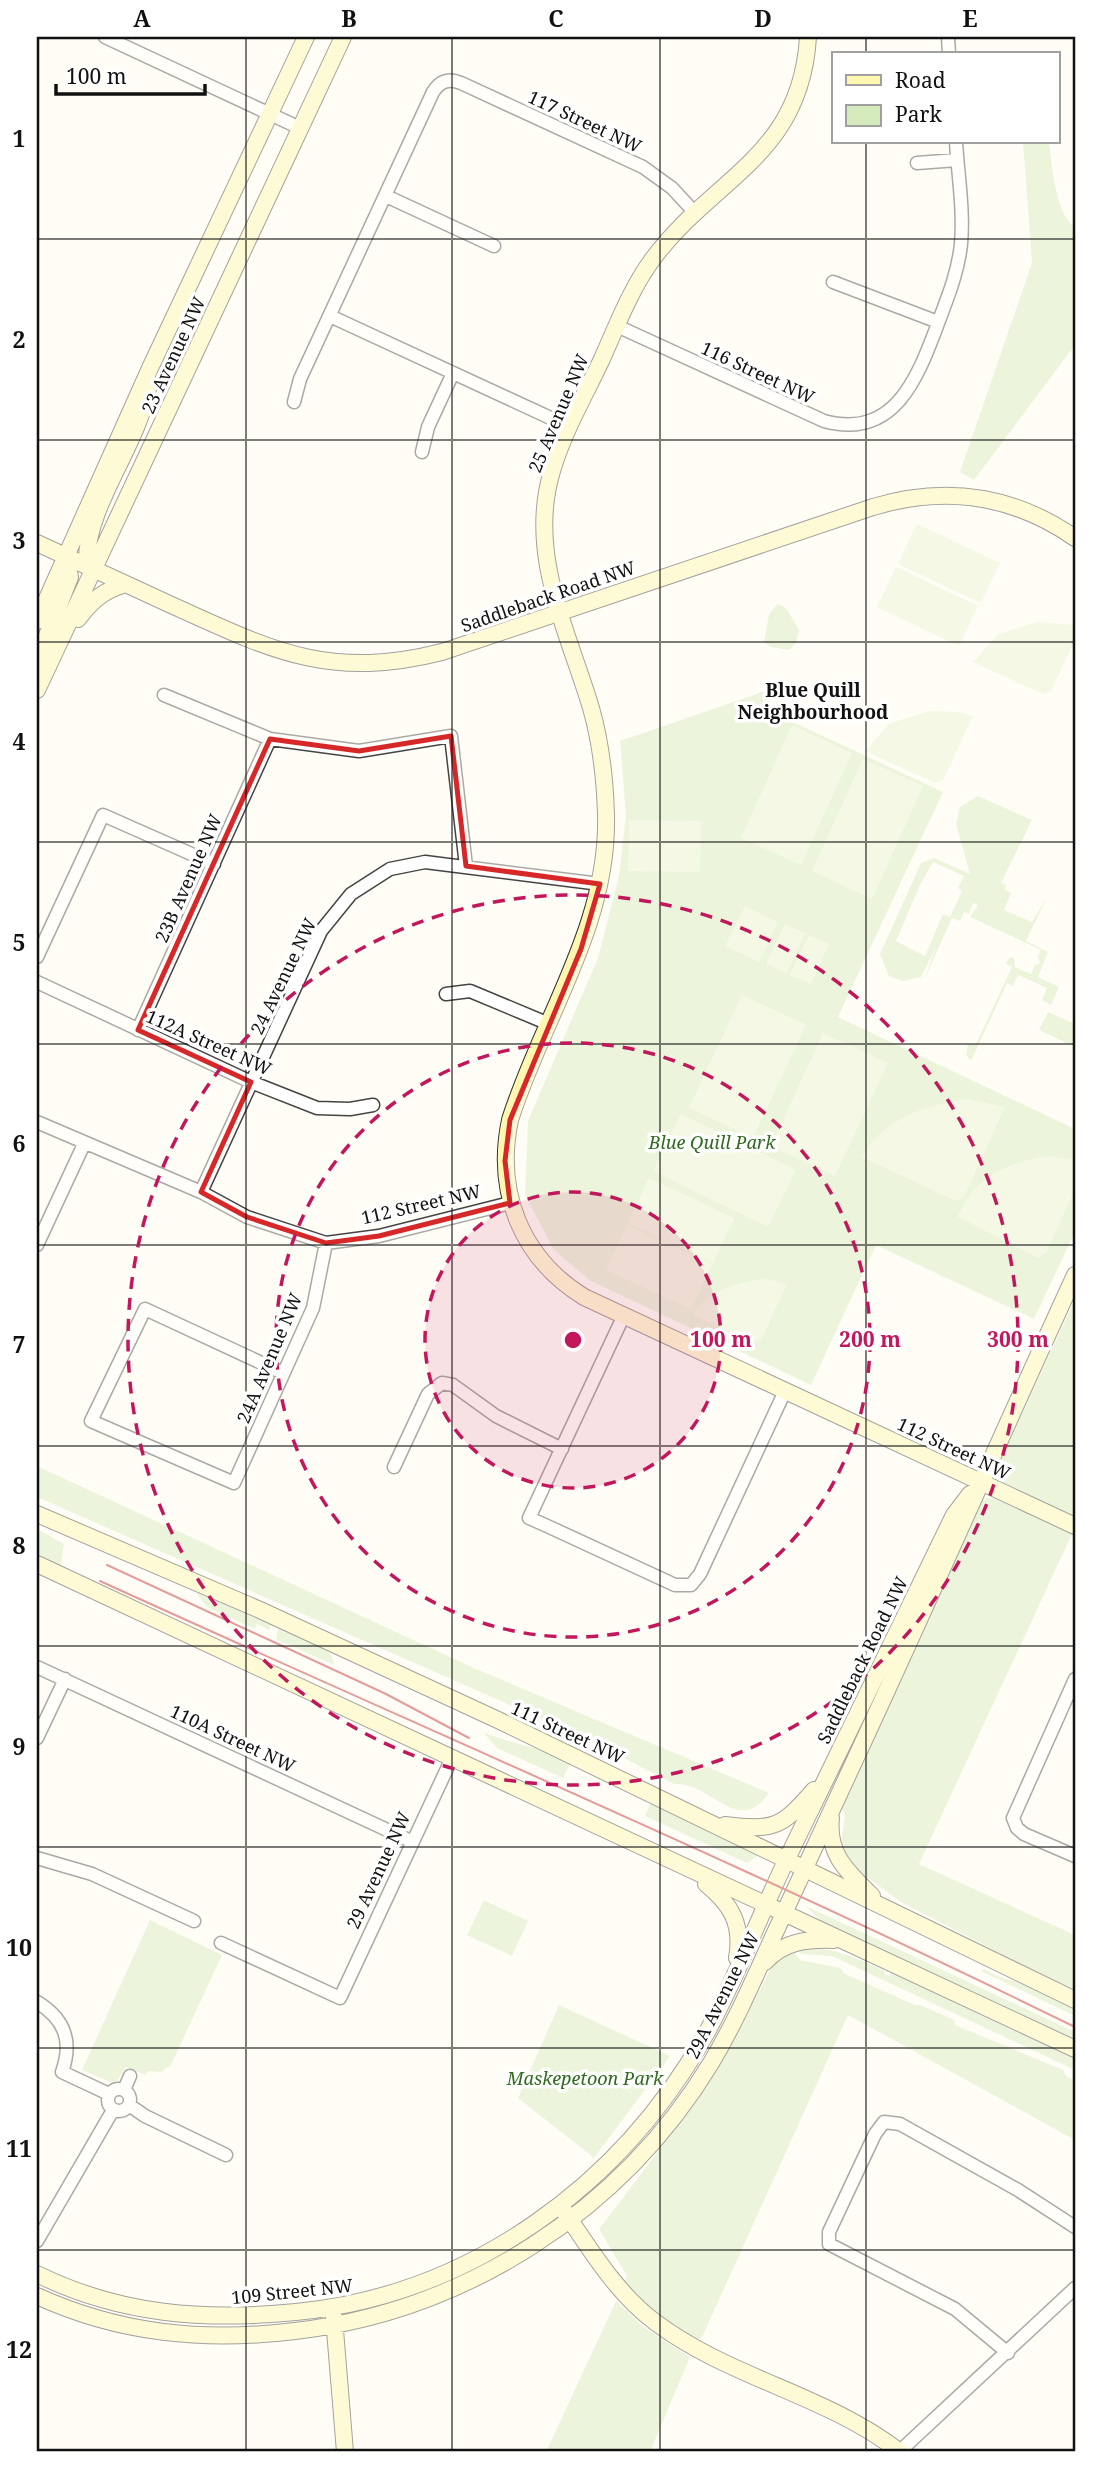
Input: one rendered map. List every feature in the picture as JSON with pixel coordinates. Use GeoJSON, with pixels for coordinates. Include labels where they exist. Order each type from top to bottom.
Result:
{"type":"FeatureCollection","features":[{"type":"Feature","properties":{"kind":"street"},"geometry":{"type":"LineString","coordinates":[[105,37],[300,128]]}},
{"type":"Feature","properties":{"kind":"street","name":"23 Avenue NW"},"geometry":{"type":"LineString","coordinates":[[37,621],[151,366],[306,37]]}},
{"type":"Feature","properties":{"kind":"street","name":"23 Avenue NW"},"geometry":{"type":"LineString","coordinates":[[37,690],[343,37]]}},
{"type":"Feature","properties":{"kind":"street","name":"25 Avenue NW"},"geometry":{"type":"LineString","coordinates":[[510,1203],[505,1161],[510,1120],[584,940],[600,884],[606,840],[603,761],[591,708],[560,612],[547,561],[544,519],[552,469],[617,326],[652,260],[696,214],[758,158],[781,126],[802,77],[808,37]]}},
{"type":"Feature","properties":{"kind":"street","name":"117 Street NW"},"geometry":{"type":"LineString","coordinates":[[386,196],[433,92],[446,81],[461,83],[643,167],[672,188],[696,214]]}},
{"type":"Feature","properties":{"kind":"street"},"geometry":{"type":"LineString","coordinates":[[833,282],[938,323],[959,256],[961,214],[956,144]]}},
{"type":"Feature","properties":{"kind":"street"},"geometry":{"type":"LineString","coordinates":[[917,163],[957,160]]}},
{"type":"Feature","properties":{"kind":"street"},"geometry":{"type":"LineString","coordinates":[[294,401],[298,384],[386,196],[494,246]]}},
{"type":"Feature","properties":{"kind":"street"},"geometry":{"type":"LineString","coordinates":[[330,316],[570,427]]}},
{"type":"Feature","properties":{"kind":"street","name":"116 Street NW"},"geometry":{"type":"LineString","coordinates":[[617,326],[824,421],[858,423],[887,411],[913,385],[938,323]]}},
{"type":"Feature","properties":{"kind":"street"},"geometry":{"type":"LineString","coordinates":[[94,569],[87,555],[93,531],[144,411],[151,366]]}},
{"type":"Feature","properties":{"kind":"street"},"geometry":{"type":"LineString","coordinates":[[422,452],[426,431],[453,373]]}},
{"type":"Feature","properties":{"kind":"street","name":"Saddleback Road NW"},"geometry":{"type":"LineString","coordinates":[[37,543],[271,649],[345,663],[395,662],[433,654],[873,507],[912,498],[967,496],[1001,501],[1042,517],[1075,538]]}},
{"type":"Feature","properties":{"kind":"street"},"geometry":{"type":"LineString","coordinates":[[37,661],[70,577],[66,557]]}},
{"type":"Feature","properties":{"kind":"street"},"geometry":{"type":"LineString","coordinates":[[59,643],[89,603],[109,589],[126,584]]}},
{"type":"Feature","properties":{"kind":"street"},"geometry":{"type":"LineString","coordinates":[[164,695],[270,739],[359,751],[451,736],[466,866]]}},
{"type":"Feature","properties":{"kind":"street","name":"23B Avenue NW"},"geometry":{"type":"LineString","coordinates":[[138,1030],[270,739]]}},
{"type":"Feature","properties":{"kind":"street"},"geometry":{"type":"LineString","coordinates":[[37,957],[103,815],[214,864]]}},
{"type":"Feature","properties":{"kind":"street","name":"24 Avenue NW"},"geometry":{"type":"LineString","coordinates":[[201,1192],[321,932],[351,894],[390,869],[425,862],[600,884]]}},
{"type":"Feature","properties":{"kind":"street","name":"112A Street NW"},"geometry":{"type":"LineString","coordinates":[[37,982],[251,1082],[317,1108],[350,1109],[373,1105]]}},
{"type":"Feature","properties":{"kind":"street"},"geometry":{"type":"LineString","coordinates":[[446,994],[470,991],[549,1024]]}},
{"type":"Feature","properties":{"kind":"street","name":"112 Street NW"},"geometry":{"type":"LineString","coordinates":[[37,1122],[201,1192],[247,1217],[326,1243],[379,1236],[510,1203],[524,1237],[550,1271],[584,1297],[1075,1526]]}},
{"type":"Feature","properties":{"kind":"street"},"geometry":{"type":"LineString","coordinates":[[37,1245],[84,1144]]}},
{"type":"Feature","properties":{"kind":"street","name":"24A Avenue NW"},"geometry":{"type":"LineString","coordinates":[[283,1373],[145,1309],[91,1421],[234,1483],[313,1308],[326,1243]]}},
{"type":"Feature","properties":{"kind":"street","name":"Saddleback Road NW"},"geometry":{"type":"LineString","coordinates":[[806,1869],[965,1524],[980,1481],[1075,1275]]}},
{"type":"Feature","properties":{"kind":"street"},"geometry":{"type":"LineString","coordinates":[[624,1315],[529,1518],[675,1585],[691,1585],[700,1574],[785,1391]]}},
{"type":"Feature","properties":{"kind":"street"},"geometry":{"type":"LineString","coordinates":[[394,1467],[428,1394],[442,1383],[453,1385],[511,1425],[562,1449]]}},
{"type":"Feature","properties":{"kind":"street","name":"Saddleback Road NW"},"geometry":{"type":"LineString","coordinates":[[787,1860],[954,1516],[980,1481]]}},
{"type":"Feature","properties":{"kind":"street","name":"111 Street NW"},"geometry":{"type":"LineString","coordinates":[[37,1514],[260,1610],[715,1824],[1075,2000]]}},
{"type":"Feature","properties":{"kind":"street"},"geometry":{"type":"LineString","coordinates":[[37,1564],[1075,2049]]}},
{"type":"Feature","properties":{"kind":"street","name":"110A Street NW"},"geometry":{"type":"LineString","coordinates":[[37,1667],[413,1842]]}},
{"type":"Feature","properties":{"kind":"street"},"geometry":{"type":"LineString","coordinates":[[37,1738],[65,1679]]}},
{"type":"Feature","properties":{"kind":"street"},"geometry":{"type":"LineString","coordinates":[[1075,1679],[1016,1806],[1015,1825],[1027,1836],[1075,1856]]}},
{"type":"Feature","properties":{"kind":"street","name":"29 Avenue NW"},"geometry":{"type":"LineString","coordinates":[[221,1943],[340,1998],[452,1758]]}},
{"type":"Feature","properties":{"kind":"street"},"geometry":{"type":"LineString","coordinates":[[715,1824],[761,1828],[786,1821],[827,1774]]}},
{"type":"Feature","properties":{"kind":"street"},"geometry":{"type":"LineString","coordinates":[[833,1808],[831,1838],[840,1866],[881,1905]]}},
{"type":"Feature","properties":{"kind":"street"},"geometry":{"type":"LineString","coordinates":[[37,1858],[92,1874],[194,1921]]}},
{"type":"Feature","properties":{"kind":"street","name":"29A Avenue NW"},"geometry":{"type":"LineString","coordinates":[[566,2212],[656,2108],[701,2042],[787,1860]]}},
{"type":"Feature","properties":{"kind":"street"},"geometry":{"type":"LineString","coordinates":[[685,1867],[720,1896],[736,1918],[739,1948],[729,1985]]}},
{"type":"Feature","properties":{"kind":"street","name":"29A Avenue NW"},"geometry":{"type":"LineString","coordinates":[[566,2212],[632,2163],[691,2092],[727,2033],[806,1869]]}},
{"type":"Feature","properties":{"kind":"street"},"geometry":{"type":"LineString","coordinates":[[758,1969],[774,1953],[793,1943],[810,1939],[841,1940]]}},
{"type":"Feature","properties":{"kind":"street"},"geometry":{"type":"LineString","coordinates":[[37,2002],[58,2017],[65,2032],[67,2057],[62,2072],[109,2094]]}},
{"type":"Feature","properties":{"kind":"street"},"geometry":{"type":"LineString","coordinates":[[124,2090],[130,2076]]}},
{"type":"Feature","properties":{"kind":"street"},"geometry":{"type":"LineString","coordinates":[[115,2089],[124,2090],[130,2097],[129,2105],[124,2110],[113,2110],[107,2101],[109,2094],[115,2089]]}},
{"type":"Feature","properties":{"kind":"street"},"geometry":{"type":"LineString","coordinates":[[129,2105],[145,2116],[226,2155]]}},
{"type":"Feature","properties":{"kind":"street"},"geometry":{"type":"LineString","coordinates":[[37,2241],[113,2110]]}},
{"type":"Feature","properties":{"kind":"street"},"geometry":{"type":"LineString","coordinates":[[1009,2353],[955,2309],[837,2251],[828,2241],[829,2232],[875,2134],[884,2122],[896,2123],[1010,2185],[1075,2227]]}},
{"type":"Feature","properties":{"kind":"street"},"geometry":{"type":"LineString","coordinates":[[37,2296],[116,2324],[176,2334],[254,2335],[335,2326],[400,2311],[467,2284],[517,2256],[566,2212],[629,2299],[668,2331],[862,2427],[900,2452],[1009,2353],[1075,2288]]}},
{"type":"Feature","properties":{"kind":"street","name":"109 Street NW"},"geometry":{"type":"LineString","coordinates":[[37,2274],[98,2299],[166,2314],[221,2318],[332,2309],[393,2294],[448,2274],[566,2212]]}},
{"type":"Feature","properties":{"kind":"street"},"geometry":{"type":"LineString","coordinates":[[332,2309],[345,2452]]}},
{"type":"Feature","properties":{"kind":"highlighted area"},"geometry":{"type":"Polygon","coordinates":[[[451,736],[466,866],[600,884],[581,949],[510,1120],[505,1161],[510,1203],[379,1236],[326,1243],[247,1217],[201,1192],[251,1082],[138,1030],[270,739],[359,751],[451,736]]]}},
{"type":"Feature","properties":{"kind":"green space"},"geometry":{"type":"Polygon","coordinates":[[[1023,144],[1049,144],[1059,200],[1068,220],[1075,227],[1075,345],[974,480],[960,472],[1032,263],[1023,144]]]}},
{"type":"Feature","properties":{"kind":"green space"},"geometry":{"type":"Polygon","coordinates":[[[917,524],[1000,563],[981,603],[898,564],[917,524]]]}},
{"type":"Feature","properties":{"kind":"green space"},"geometry":{"type":"Polygon","coordinates":[[[896,567],[978,606],[959,646],[877,607],[896,567]]]}},
{"type":"Feature","properties":{"kind":"green space"},"geometry":{"type":"Polygon","coordinates":[[[778,604],[786,608],[799,630],[796,643],[789,650],[771,647],[764,642],[769,614],[778,604]]]}},
{"type":"Feature","properties":{"kind":"green space"},"geometry":{"type":"Polygon","coordinates":[[[1038,622],[1075,625],[1075,640],[1051,691],[1043,694],[973,662],[998,634],[1038,622]]]}},
{"type":"Feature","properties":{"kind":"green space","name":"Blue Quill Park"},"geometry":{"type":"Polygon","coordinates":[[[774,688],[765,709],[943,792],[838,1017],[1075,1129],[1075,1232],[1034,1319],[876,1245],[811,1385],[591,1281],[554,1250],[525,1195],[528,1121],[598,958],[619,876],[626,815],[620,741],[774,688]]]}},
{"type":"Feature","properties":{"kind":"green space"},"geometry":{"type":"Polygon","coordinates":[[[930,711],[958,712],[973,716],[943,780],[935,783],[865,751],[890,723],[930,711]]]}},
{"type":"Feature","properties":{"kind":"green space"},"geometry":{"type":"Polygon","coordinates":[[[792,725],[852,753],[801,865],[741,838],[792,725]]]}},
{"type":"Feature","properties":{"kind":"green space"},"geometry":{"type":"Polygon","coordinates":[[[863,759],[923,786],[872,899],[812,871],[863,759]]]}},
{"type":"Feature","properties":{"kind":"green space"},"geometry":{"type":"Polygon","coordinates":[[[978,796],[1032,820],[1001,883],[1006,885],[1005,890],[1011,893],[1004,910],[1032,922],[1047,897],[1026,941],[1048,952],[1038,977],[1059,987],[1051,1005],[1042,1000],[1047,988],[1018,975],[1013,986],[1007,983],[971,1061],[966,1055],[968,1044],[976,1044],[1012,967],[1006,964],[1009,958],[1014,958],[1015,967],[1031,974],[1035,965],[1040,964],[1038,956],[1041,950],[970,917],[978,905],[973,903],[969,914],[964,912],[960,921],[952,918],[925,978],[935,949],[921,977],[903,981],[889,976],[880,954],[921,863],[934,858],[970,874],[956,824],[960,807],[978,796]],[[933,862],[896,941],[925,956],[943,914],[950,917],[962,891],[958,888],[964,876],[933,862]]]}},
{"type":"Feature","properties":{"kind":"green space"},"geometry":{"type":"Polygon","coordinates":[[[629,820],[701,821],[700,872],[628,871],[629,820]]]}},
{"type":"Feature","properties":{"kind":"green space"},"geometry":{"type":"Polygon","coordinates":[[[745,906],[778,922],[759,962],[725,946],[745,906]]]}},
{"type":"Feature","properties":{"kind":"green space"},"geometry":{"type":"Polygon","coordinates":[[[785,924],[805,933],[787,973],[766,964],[785,924]]]}},
{"type":"Feature","properties":{"kind":"green space"},"geometry":{"type":"Polygon","coordinates":[[[809,935],[829,944],[811,984],[790,975],[809,935]]]}},
{"type":"Feature","properties":{"kind":"green space"},"geometry":{"type":"Polygon","coordinates":[[[742,995],[806,1025],[753,1138],[689,1108],[742,995]]]}},
{"type":"Feature","properties":{"kind":"green space"},"geometry":{"type":"Polygon","coordinates":[[[1048,1012],[1075,1024],[1075,1047],[1039,1030],[1048,1012]]]}},
{"type":"Feature","properties":{"kind":"green space"},"geometry":{"type":"Polygon","coordinates":[[[823,1033],[888,1063],[835,1176],[771,1146],[823,1033]]]}},
{"type":"Feature","properties":{"kind":"green space"},"geometry":{"type":"Polygon","coordinates":[[[966,1099],[1005,1107],[964,1197],[956,1201],[862,1157],[881,1132],[893,1123],[920,1110],[966,1099]]]}},
{"type":"Feature","properties":{"kind":"green space"},"geometry":{"type":"Polygon","coordinates":[[[681,1114],[796,1170],[768,1227],[653,1171],[681,1114]]]}},
{"type":"Feature","properties":{"kind":"green space"},"geometry":{"type":"Polygon","coordinates":[[[1048,1156],[1075,1160],[1075,1190],[1046,1253],[1038,1258],[958,1217],[964,1203],[982,1182],[1006,1168],[1048,1156]]]}},
{"type":"Feature","properties":{"kind":"green space"},"geometry":{"type":"Polygon","coordinates":[[[649,1178],[734,1218],[713,1263],[628,1223],[649,1178]]]}},
{"type":"Feature","properties":{"kind":"green space"},"geometry":{"type":"Polygon","coordinates":[[[627,1225],[712,1264],[691,1309],[606,1270],[627,1225]]]}},
{"type":"Feature","properties":{"kind":"green space"},"geometry":{"type":"Polygon","coordinates":[[[767,1279],[787,1284],[762,1338],[755,1342],[693,1315],[707,1299],[726,1288],[767,1279]]]}},
{"type":"Feature","properties":{"kind":"green space"},"geometry":{"type":"Polygon","coordinates":[[[1075,1299],[1075,1516],[1005,1483],[996,1471],[1075,1299]]]}},
{"type":"Feature","properties":{"kind":"green space"},"geometry":{"type":"Polygon","coordinates":[[[37,1466],[474,1668],[769,1793],[757,1805],[746,1810],[735,1809],[688,1785],[674,1784],[585,1738],[37,1497],[37,1466]]]}},
{"type":"Feature","properties":{"kind":"green space"},"geometry":{"type":"Polygon","coordinates":[[[987,1498],[996,1499],[1072,1534],[919,1864],[1075,1935],[1075,1992],[901,1902],[849,1864],[841,1842],[845,1816],[840,1804],[981,1501],[987,1498]]]}},
{"type":"Feature","properties":{"kind":"green space"},"geometry":{"type":"Polygon","coordinates":[[[37,1529],[64,1544],[61,1566],[37,1556],[37,1529]]]}},
{"type":"Feature","properties":{"kind":"green space"},"geometry":{"type":"Polygon","coordinates":[[[196,1593],[272,1623],[269,1630],[257,1624],[255,1629],[207,1607],[196,1593]]]}},
{"type":"Feature","properties":{"kind":"green space"},"geometry":{"type":"Polygon","coordinates":[[[279,1626],[321,1646],[328,1651],[334,1665],[276,1639],[279,1626]]]}},
{"type":"Feature","properties":{"kind":"green space"},"geometry":{"type":"Polygon","coordinates":[[[483,1732],[571,1761],[563,1778],[497,1748],[483,1732]]]}},
{"type":"Feature","properties":{"kind":"green space"},"geometry":{"type":"Polygon","coordinates":[[[651,1801],[759,1855],[747,1863],[645,1816],[651,1801]]]}},
{"type":"Feature","properties":{"kind":"green space"},"geometry":{"type":"Polygon","coordinates":[[[484,1900],[528,1921],[512,1956],[467,1935],[484,1900]]]}},
{"type":"Feature","properties":{"kind":"green space"},"geometry":{"type":"Polygon","coordinates":[[[806,1906],[1075,2032],[1075,2042],[824,1924],[806,1906]]]}},
{"type":"Feature","properties":{"kind":"green space"},"geometry":{"type":"Polygon","coordinates":[[[150,1920],[222,1955],[171,2065],[161,2072],[148,2071],[145,2075],[126,2067],[115,2084],[82,2070],[150,1920]]]}},
{"type":"Feature","properties":{"kind":"green space"},"geometry":{"type":"Polygon","coordinates":[[[802,1947],[845,1954],[885,1971],[884,1974],[889,1976],[893,1970],[1075,2057],[1075,2070],[832,1956],[801,1954],[799,1950],[802,1947]]]}},
{"type":"Feature","properties":{"kind":"green space"},"geometry":{"type":"Polygon","coordinates":[[[792,1949],[800,1960],[840,1968],[845,1974],[954,2020],[955,2025],[1063,2070],[1066,2076],[1075,2081],[1075,2140],[848,2015],[703,2335],[697,2341],[661,2319],[624,2283],[627,2276],[599,2229],[695,2099],[738,2031],[775,1959],[792,1949]]]}},
{"type":"Feature","properties":{"kind":"green space"},"geometry":{"type":"Polygon","coordinates":[[[983,1969],[1002,1978],[1026,1984],[1075,2008],[1075,2016],[981,1971],[983,1969]]]}},
{"type":"Feature","properties":{"kind":"green space","name":"Maskepetoon Park"},"geometry":{"type":"Polygon","coordinates":[[[559,2005],[670,2056],[594,2158],[518,2098],[559,2005]]]}},
{"type":"Feature","properties":{"kind":"green space"},"geometry":{"type":"Polygon","coordinates":[[[616,2301],[646,2329],[690,2357],[650,2452],[546,2452],[616,2301]]]}},
{"type":"Feature","properties":{"kind":"tram line"},"geometry":{"type":"LineString","coordinates":[[107,1565],[386,1694],[469,1738]]}},
{"type":"Feature","properties":{"kind":"tram line"},"geometry":{"type":"LineString","coordinates":[[100,1581],[712,1856],[1075,2027]]}},
{"type":"Feature","properties":{"kind":"district","name":"Blue Quill Neighbourhood"},"geometry":{"type":"Point","coordinates":[813,701]}}]}
